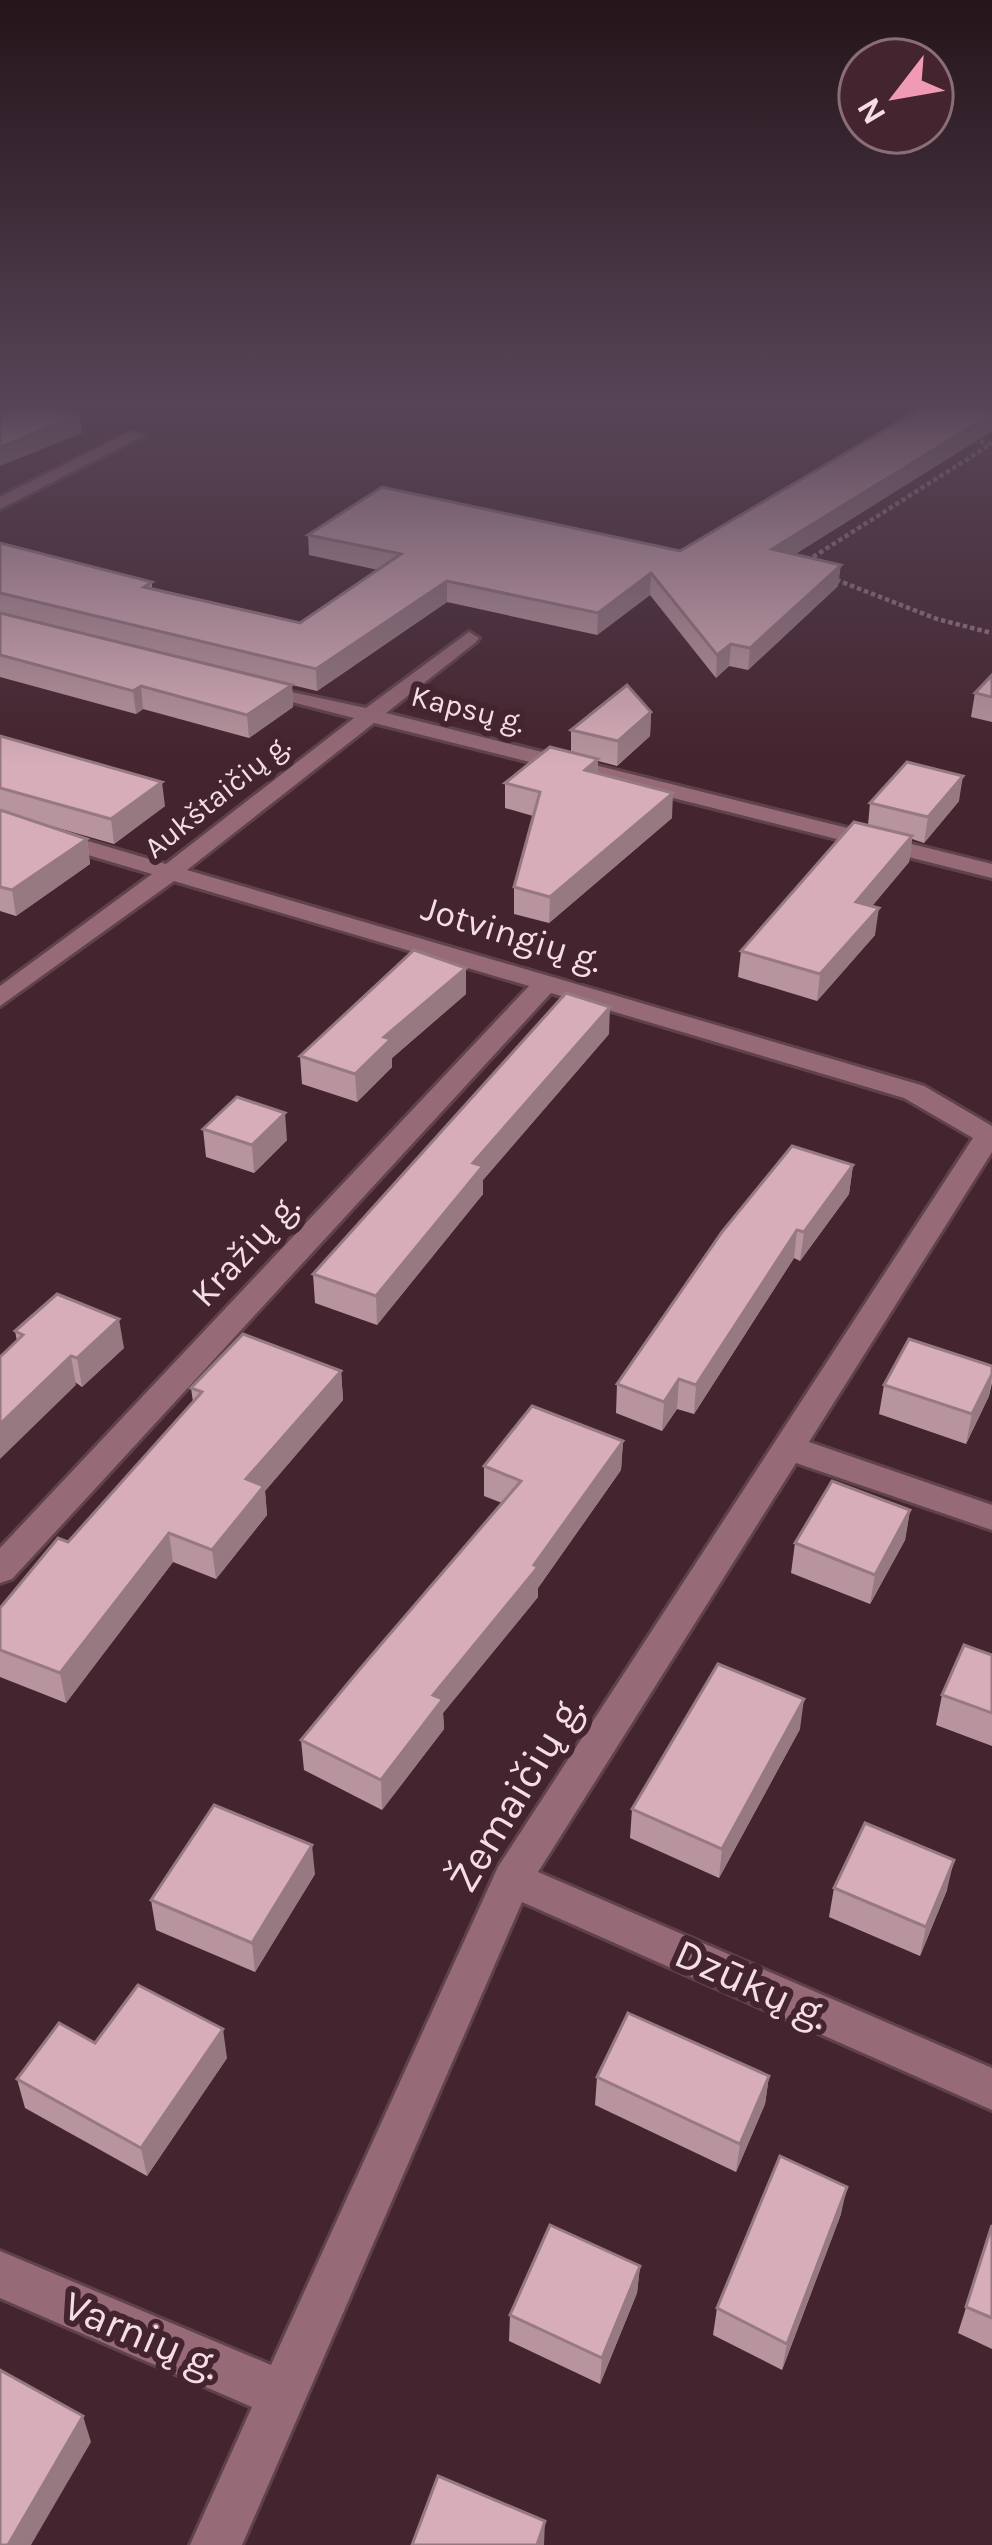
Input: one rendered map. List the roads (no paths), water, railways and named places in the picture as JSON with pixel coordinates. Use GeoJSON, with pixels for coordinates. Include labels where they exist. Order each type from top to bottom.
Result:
{"type":"FeatureCollection","features":[{"type":"Feature","properties":{"kind":"street","name":"Aukštaičių g."},"geometry":{"type":"LineString","coordinates":[[0,998],[173,870],[469,638]]}},
{"type":"Feature","properties":{"kind":"street","name":"Kapsų g."},"geometry":{"type":"LineString","coordinates":[[229,680],[992,871]]}},
{"type":"Feature","properties":{"kind":"street","name":"Jotvingių g."},"geometry":{"type":"LineString","coordinates":[[0,822],[914,1091],[953,1111],[990,1139]]}},
{"type":"Feature","properties":{"kind":"street","name":"Kražių g."},"geometry":{"type":"LineString","coordinates":[[0,1570],[547,982]]}},
{"type":"Feature","properties":{"kind":"street","name":"Žemaičių g."},"geometry":{"type":"LineString","coordinates":[[216,2545],[512,1879],[990,1139]]}},
{"type":"Feature","properties":{"kind":"street"},"geometry":{"type":"LineString","coordinates":[[790,1448],[992,1518]]}},
{"type":"Feature","properties":{"kind":"street","name":"Dzūkų g."},"geometry":{"type":"LineString","coordinates":[[512,1879],[992,2089]]}},
{"type":"Feature","properties":{"kind":"street","name":"Varnių g."},"geometry":{"type":"LineString","coordinates":[[0,2274],[285,2396]]}}]}
